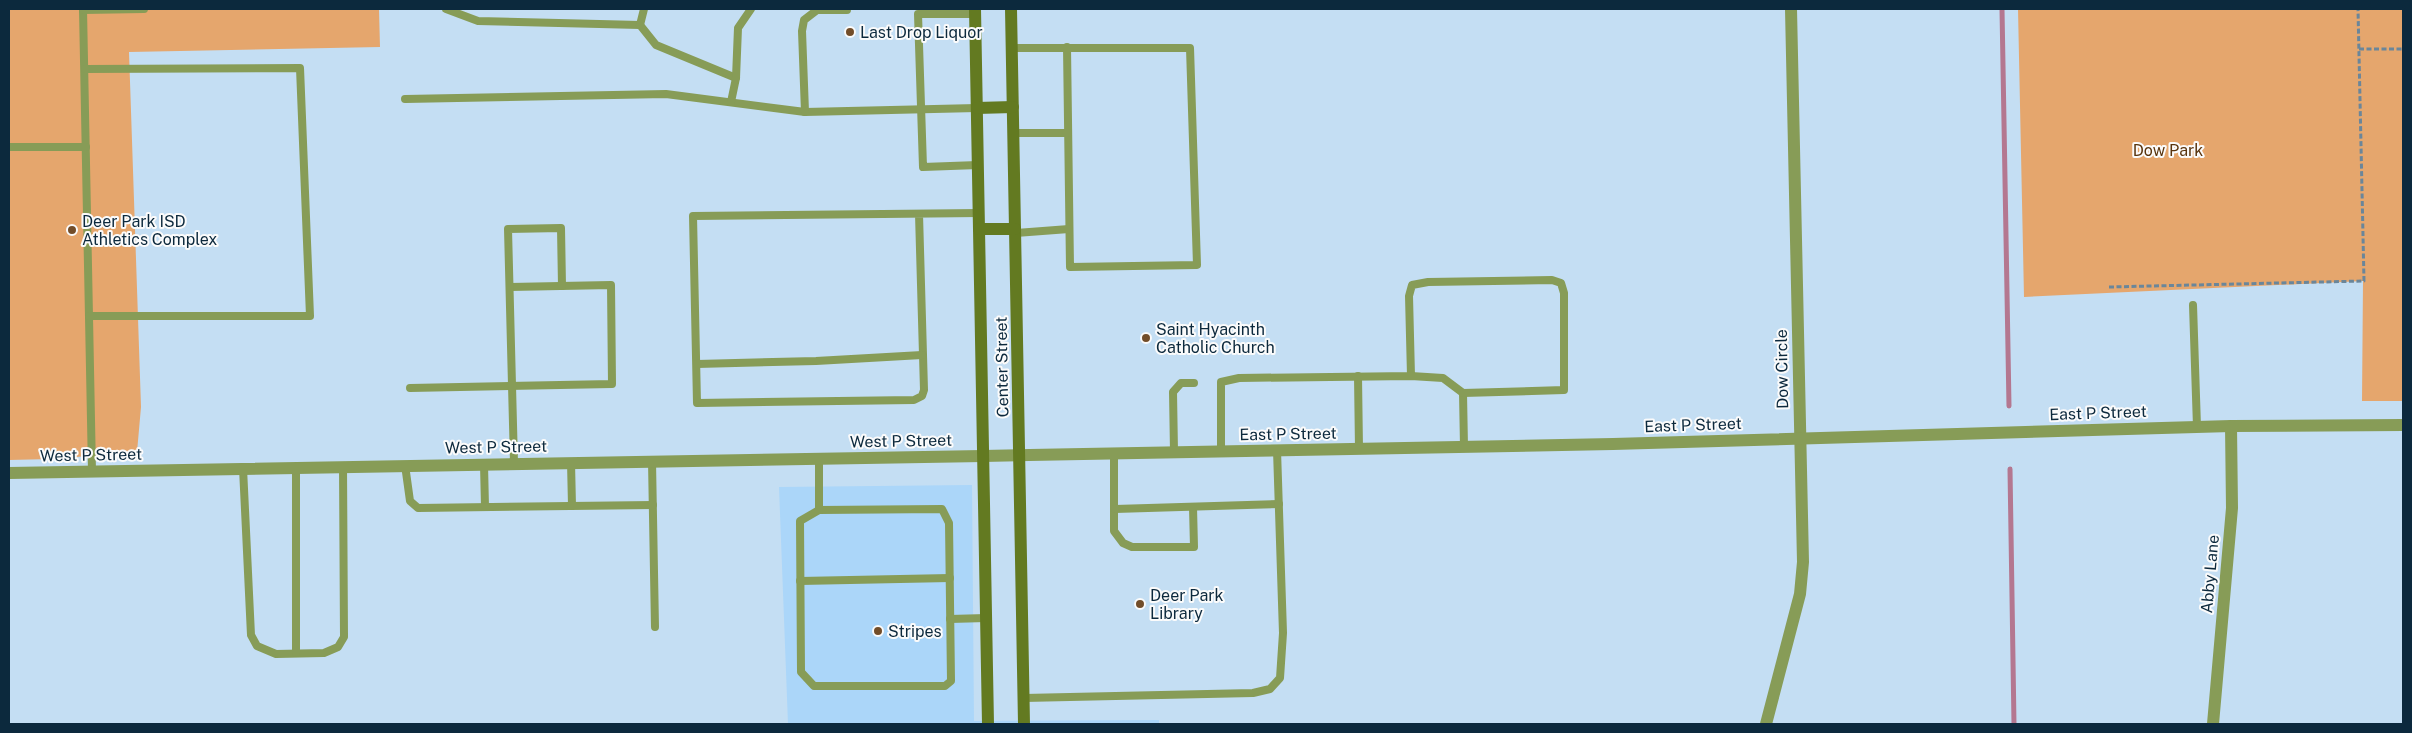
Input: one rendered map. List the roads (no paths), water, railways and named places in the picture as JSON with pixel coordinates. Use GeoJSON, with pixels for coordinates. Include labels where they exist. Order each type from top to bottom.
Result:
{"type":"FeatureCollection","features":[{"type":"Feature","properties":{"kind":"main road","name":"Center Street"},"geometry":{"type":"LineString","coordinates":[[1011,9],[1024,724]]}},
{"type":"Feature","properties":{"kind":"main road","name":"Center Street"},"geometry":{"type":"LineString","coordinates":[[975,12],[988,724]]}},
{"type":"Feature","properties":{"kind":"main road"},"geometry":{"type":"LineString","coordinates":[[977,108],[1013,107]]}},
{"type":"Feature","properties":{"kind":"main road"},"geometry":{"type":"LineString","coordinates":[[979,229],[1015,231]]}},
{"type":"Feature","properties":{"kind":"street","name":"Dow Circle"},"geometry":{"type":"LineString","coordinates":[[1766,724],[1800,594],[1804,562],[1791,9]]}},
{"type":"Feature","properties":{"kind":"street","name":"East P Street"},"geometry":{"type":"LineString","coordinates":[[984,456],[1464,447],[2231,426],[2403,425]]}},
{"type":"Feature","properties":{"kind":"street","name":"Abby Lane"},"geometry":{"type":"LineString","coordinates":[[2213,724],[2232,508],[2231,426]]}},
{"type":"Feature","properties":{"kind":"street","name":"West P Street"},"geometry":{"type":"LineString","coordinates":[[9,473],[984,456]]}},
{"type":"Feature","properties":{"kind":"lane"},"geometry":{"type":"LineString","coordinates":[[92,472],[83,9],[144,9]]}},
{"type":"Feature","properties":{"kind":"lane"},"geometry":{"type":"LineString","coordinates":[[446,9],[478,21],[640,25],[656,45],[736,78]]}},
{"type":"Feature","properties":{"kind":"lane"},"geometry":{"type":"LineString","coordinates":[[640,25],[644,9]]}},
{"type":"Feature","properties":{"kind":"lane"},"geometry":{"type":"LineString","coordinates":[[731,102],[736,78],[738,28],[751,9]]}},
{"type":"Feature","properties":{"kind":"lane"},"geometry":{"type":"LineString","coordinates":[[806,112],[802,31],[804,20],[817,10],[847,10]]}},
{"type":"Feature","properties":{"kind":"lane"},"geometry":{"type":"LineString","coordinates":[[975,12],[918,14],[923,167],[978,166]]}},
{"type":"Feature","properties":{"kind":"lane"},"geometry":{"type":"LineString","coordinates":[[1012,48],[1067,47],[1190,48],[1197,265],[1070,267],[1067,47]]}},
{"type":"Feature","properties":{"kind":"lane"},"geometry":{"type":"LineString","coordinates":[[85,69],[300,68],[310,316],[89,316]]}},
{"type":"Feature","properties":{"kind":"lane"},"geometry":{"type":"LineString","coordinates":[[405,99],[666,94],[806,112],[977,108]]}},
{"type":"Feature","properties":{"kind":"lane"},"geometry":{"type":"LineString","coordinates":[[1013,133],[1068,133]]}},
{"type":"Feature","properties":{"kind":"lane"},"geometry":{"type":"LineString","coordinates":[[9,147],[86,147]]}},
{"type":"Feature","properties":{"kind":"lane"},"geometry":{"type":"LineString","coordinates":[[919,214],[924,390],[922,396],[914,400],[697,403],[693,216],[979,213]]}},
{"type":"Feature","properties":{"kind":"lane"},"geometry":{"type":"LineString","coordinates":[[514,463],[508,229],[561,228],[562,286]]}},
{"type":"Feature","properties":{"kind":"lane"},"geometry":{"type":"LineString","coordinates":[[1015,231],[1069,229]]}},
{"type":"Feature","properties":{"kind":"lane"},"geometry":{"type":"LineString","coordinates":[[1221,451],[1218,383],[1239,378],[1411,376],[1442,378],[1463,393],[1564,390],[1564,293],[1561,283],[1552,280],[1428,282],[1412,285],[1409,296],[1411,376]]}},
{"type":"Feature","properties":{"kind":"lane"},"geometry":{"type":"LineString","coordinates":[[410,388],[612,384],[611,284],[510,287]]}},
{"type":"Feature","properties":{"kind":"lane"},"geometry":{"type":"LineString","coordinates":[[2193,305],[2197,427]]}},
{"type":"Feature","properties":{"kind":"lane"},"geometry":{"type":"LineString","coordinates":[[696,364],[816,361],[922,355]]}},
{"type":"Feature","properties":{"kind":"lane"},"geometry":{"type":"LineString","coordinates":[[1358,376],[1358,449]]}},
{"type":"Feature","properties":{"kind":"lane"},"geometry":{"type":"LineString","coordinates":[[1174,452],[1173,392],[1181,383],[1194,383]]}},
{"type":"Feature","properties":{"kind":"lane"},"geometry":{"type":"LineString","coordinates":[[1463,393],[1464,447]]}},
{"type":"Feature","properties":{"kind":"lane"},"geometry":{"type":"LineString","coordinates":[[1024,698],[1253,693],[1270,689],[1280,678],[1282,633],[1277,450]]}},
{"type":"Feature","properties":{"kind":"lane"},"geometry":{"type":"LineString","coordinates":[[1114,453],[1114,531],[1123,543],[1132,547],[1194,547],[1193,507]]}},
{"type":"Feature","properties":{"kind":"lane"},"geometry":{"type":"LineString","coordinates":[[819,458],[819,510]]}},
{"type":"Feature","properties":{"kind":"lane"},"geometry":{"type":"LineString","coordinates":[[652,461],[655,627]]}},
{"type":"Feature","properties":{"kind":"lane"},"geometry":{"type":"LineString","coordinates":[[571,462],[572,506]]}},
{"type":"Feature","properties":{"kind":"lane"},"geometry":{"type":"LineString","coordinates":[[484,464],[485,507]]}},
{"type":"Feature","properties":{"kind":"lane"},"geometry":{"type":"LineString","coordinates":[[405,465],[410,501],[418,508],[653,505]]}},
{"type":"Feature","properties":{"kind":"lane"},"geometry":{"type":"LineString","coordinates":[[243,468],[251,635],[257,646],[276,654],[324,653],[338,647],[344,637],[343,466]]}},
{"type":"Feature","properties":{"kind":"lane"},"geometry":{"type":"LineString","coordinates":[[296,467],[296,653]]}},
{"type":"Feature","properties":{"kind":"lane"},"geometry":{"type":"LineString","coordinates":[[1114,509],[1279,504]]}},
{"type":"Feature","properties":{"kind":"lane"},"geometry":{"type":"LineString","coordinates":[[942,509],[948,523],[951,681],[944,686],[814,686],[801,672],[800,521],[819,510],[942,509]]}},
{"type":"Feature","properties":{"kind":"lane"},"geometry":{"type":"LineString","coordinates":[[800,580],[950,578]]}},
{"type":"Feature","properties":{"kind":"lane"},"geometry":{"type":"LineString","coordinates":[[950,619],[986,618]]}},
{"type":"Feature","properties":{"kind":"waterway"},"geometry":{"type":"LineString","coordinates":[[2002,9],[2009,406]]}},
{"type":"Feature","properties":{"kind":"waterway"},"geometry":{"type":"LineString","coordinates":[[2010,469],[2014,724]]}},
{"type":"Feature","properties":{"kind":"place","name":"Last Drop Liquor"},"geometry":{"type":"Point","coordinates":[850,32]}},
{"type":"Feature","properties":{"kind":"place","name":"Deer Park ISD Athletics Complex"},"geometry":{"type":"Point","coordinates":[72,230]}},
{"type":"Feature","properties":{"kind":"place","name":"Saint Hyacinth Catholic Church"},"geometry":{"type":"Point","coordinates":[1146,338]}},
{"type":"Feature","properties":{"kind":"place","name":"Deer Park Library"},"geometry":{"type":"Point","coordinates":[1140,604]}},
{"type":"Feature","properties":{"kind":"place","name":"Stripes"},"geometry":{"type":"Point","coordinates":[878,631]}},
{"type":"Feature","properties":{"kind":"park label","name":"Dow Park"},"geometry":{"type":"Point","coordinates":[2168,150]}}]}
